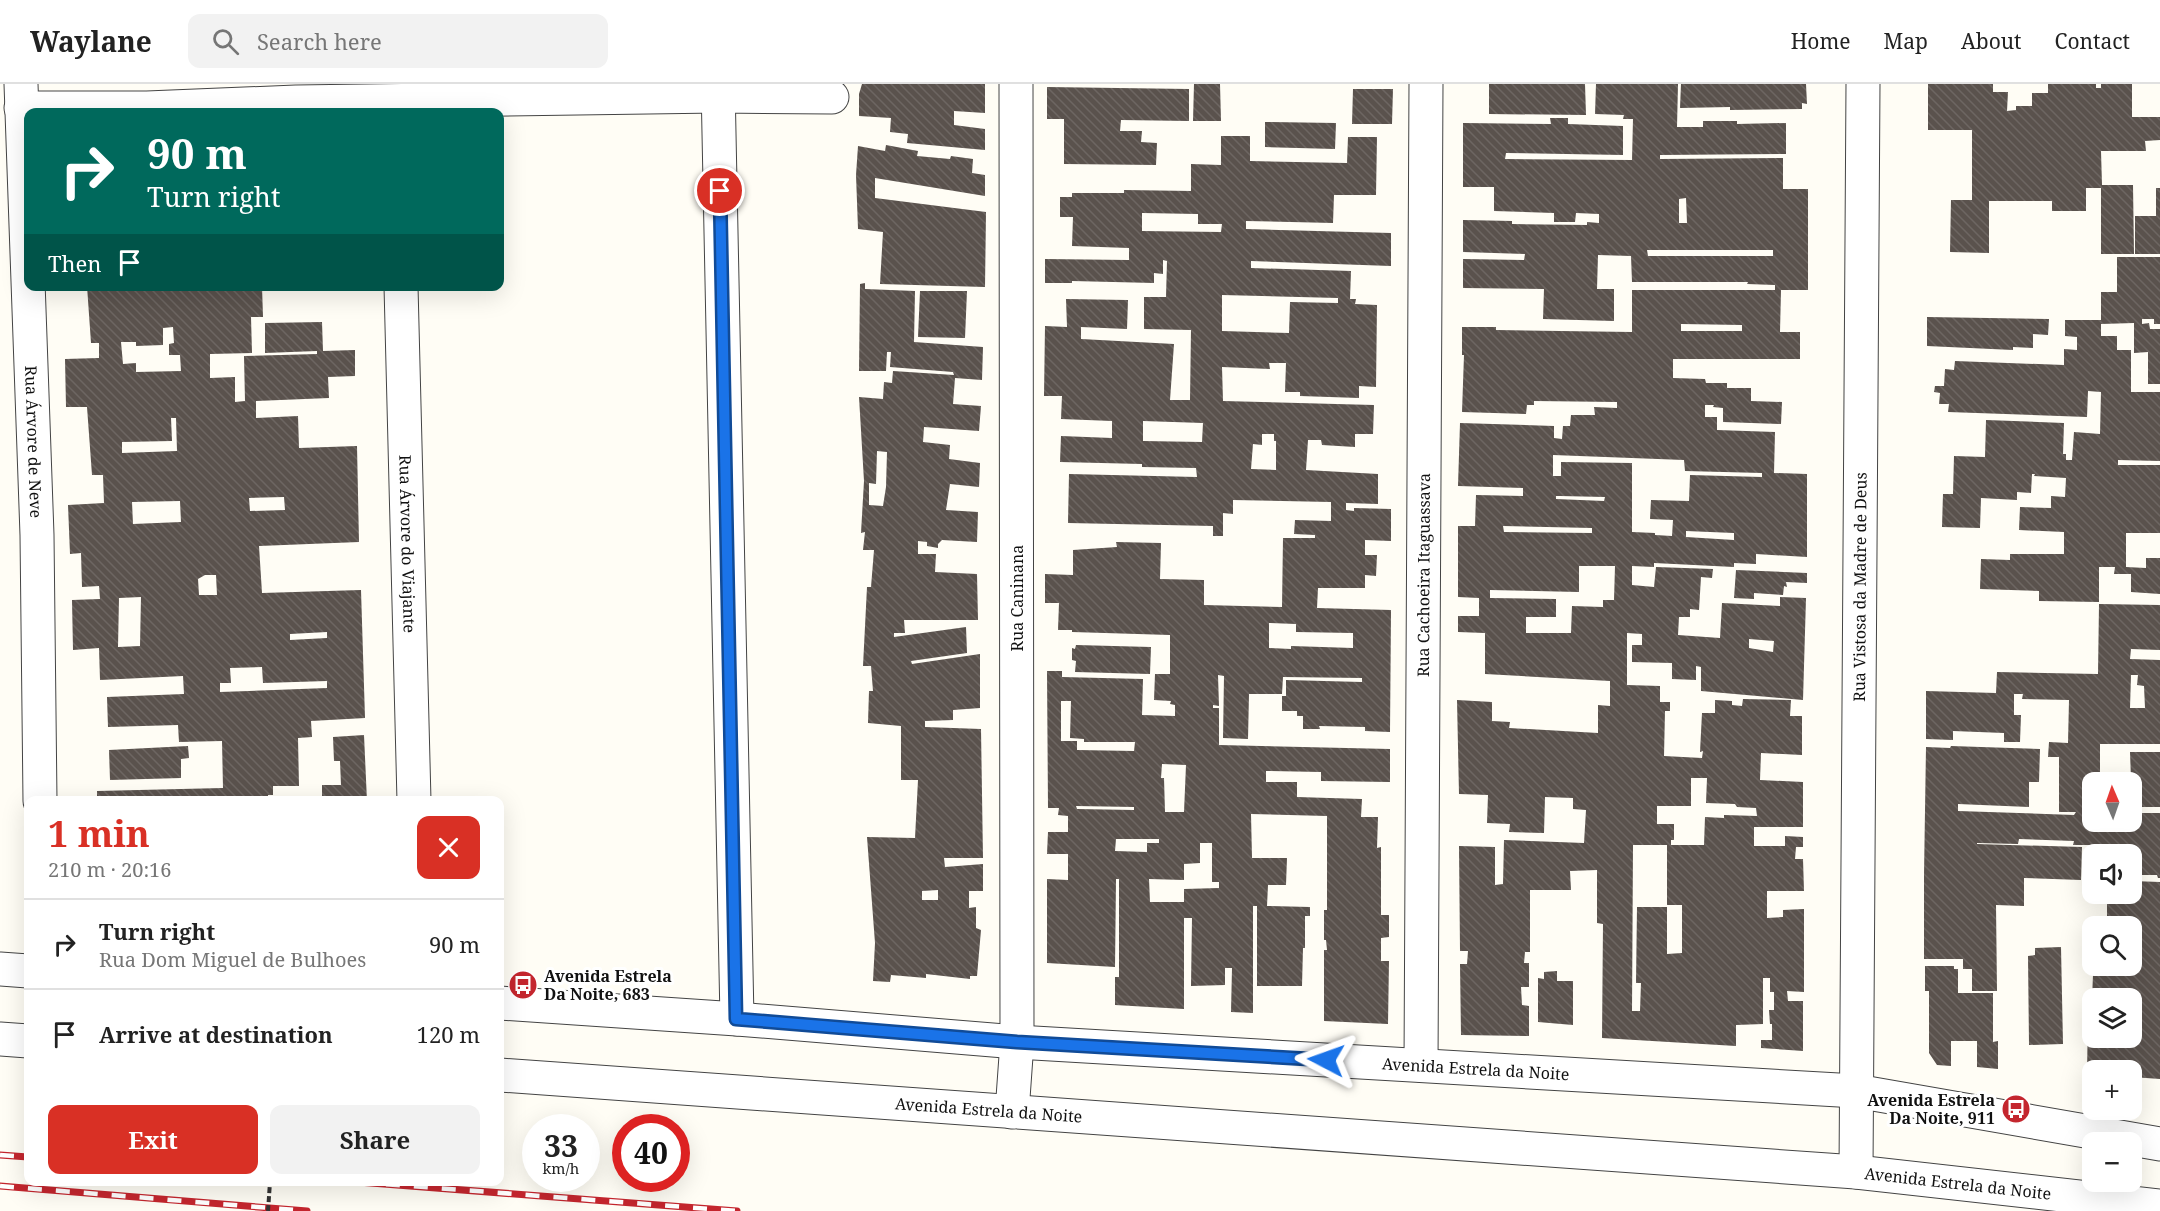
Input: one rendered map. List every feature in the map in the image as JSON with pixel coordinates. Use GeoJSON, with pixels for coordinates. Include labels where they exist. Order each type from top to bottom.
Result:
{"type":"FeatureCollection","features":[{"type":"Feature","properties":{"kind":"street","name":"Rua Caninana"},"geometry":{"type":"LineString","coordinates":[[1012,1112],[1017,1042],[1016,84]]}},
{"type":"Feature","properties":{"kind":"street","name":"Rua Cachoeira Itaguassava"},"geometry":{"type":"LineString","coordinates":[[1421,1065],[1426,84]]}},
{"type":"Feature","properties":{"kind":"street","name":"Rua Vistosa da Madre de Deus"},"geometry":{"type":"LineString","coordinates":[[1856,1172],[1863,84]]}},
{"type":"Feature","properties":{"kind":"street"},"geometry":{"type":"LineString","coordinates":[[21,96],[397,100],[718,90],[832,98]]}},
{"type":"Feature","properties":{"kind":"street"},"geometry":{"type":"LineString","coordinates":[[718,90],[736,1019]]}},
{"type":"Feature","properties":{"kind":"street","name":"Rua Árvore de Neve"},"geometry":{"type":"LineString","coordinates":[[21,96],[24,178]]}},
{"type":"Feature","properties":{"kind":"street","name":"Rua Árvore de Neve"},"geometry":{"type":"LineString","coordinates":[[28,291],[37,535],[40,796]]}},
{"type":"Feature","properties":{"kind":"street","name":"Rua Árvore do Viajante"},"geometry":{"type":"LineString","coordinates":[[401,291],[414,796]]}},
{"type":"Feature","properties":{"kind":"street"},"geometry":{"type":"LineString","coordinates":[[0,969],[24,971]]}},
{"type":"Feature","properties":{"kind":"street","name":"Avenida Estrela da Noite"},"geometry":{"type":"LineString","coordinates":[[504,1003],[1017,1042],[1856,1091],[2160,1144]]}},
{"type":"Feature","properties":{"kind":"street"},"geometry":{"type":"LineString","coordinates":[[0,1039],[24,1041]]}},
{"type":"Feature","properties":{"kind":"street","name":"Avenida Estrela da Noite"},"geometry":{"type":"LineString","coordinates":[[504,1075],[1856,1172],[2160,1206]]}},
{"type":"Feature","properties":{"kind":"path"},"geometry":{"type":"LineString","coordinates":[[268,1211],[270,1186]]}},
{"type":"Feature","properties":{"kind":"building"},"geometry":{"type":"Polygon","coordinates":[[[862,84],[985,84],[985,113],[954,111],[954,125],[985,129],[985,150],[907,143],[908,134],[890,132],[891,118],[859,116],[859,94],[862,84]]]}},
{"type":"Feature","properties":{"kind":"building"},"geometry":{"type":"Polygon","coordinates":[[[1194,84],[1220,84],[1221,121],[1193,121],[1194,84]]]}},
{"type":"Feature","properties":{"kind":"building"},"geometry":{"type":"Polygon","coordinates":[[[1489,84],[1585,84],[1586,115],[1489,114],[1489,84]]]}},
{"type":"Feature","properties":{"kind":"building"},"geometry":{"type":"Polygon","coordinates":[[[1596,84],[1678,84],[1677,127],[1703,127],[1703,121],[1737,121],[1737,124],[1786,123],[1786,154],[1660,155],[1660,159],[1783,158],[1783,189],[1808,189],[1808,290],[1781,290],[1780,332],[1800,332],[1800,359],[1673,359],[1673,378],[1705,379],[1706,383],[1727,383],[1727,388],[1751,388],[1751,401],[1782,402],[1781,424],[1723,422],[1723,408],[1713,407],[1714,405],[1705,405],[1705,417],[1717,417],[1717,430],[1775,432],[1774,473],[1807,474],[1807,557],[1756,554],[1756,564],[1734,563],[1734,567],[1654,563],[1654,567],[1632,566],[1632,585],[1654,587],[1656,567],[1713,569],[1712,578],[1701,577],[1699,610],[1690,609],[1690,617],[1679,617],[1678,635],[1720,638],[1722,603],[1780,606],[1780,597],[1806,598],[1803,700],[1701,691],[1701,667],[1696,666],[1696,680],[1672,679],[1672,663],[1632,662],[1632,645],[1642,645],[1642,634],[1627,633],[1627,685],[1660,686],[1660,702],[1670,702],[1670,711],[1665,711],[1664,756],[1702,758],[1703,751],[1700,752],[1702,713],[1715,713],[1715,700],[1732,701],[1732,705],[1742,706],[1743,699],[1791,700],[1790,716],[1802,716],[1802,755],[1761,753],[1760,780],[1803,782],[1803,827],[1754,827],[1754,846],[1785,846],[1785,836],[1803,837],[1803,847],[1796,847],[1795,859],[1803,859],[1804,891],[1767,891],[1767,918],[1783,917],[1783,910],[1804,909],[1804,992],[1787,991],[1788,1001],[1803,1001],[1803,1051],[1761,1048],[1761,1040],[1772,1040],[1769,1010],[1774,1010],[1774,992],[1770,992],[1770,978],[1763,978],[1763,1024],[1736,1025],[1736,1046],[1602,1038],[1603,924],[1597,923],[1597,870],[1570,871],[1571,890],[1530,890],[1530,952],[1525,952],[1524,963],[1529,963],[1529,987],[1521,987],[1522,1005],[1529,1006],[1529,1036],[1461,1035],[1460,964],[1467,964],[1468,951],[1460,951],[1459,846],[1495,847],[1495,885],[1503,884],[1504,840],[1584,843],[1586,810],[1573,809],[1573,798],[1545,797],[1544,833],[1509,832],[1510,824],[1487,823],[1488,795],[1459,794],[1457,700],[1492,702],[1492,721],[1510,722],[1509,728],[1598,733],[1598,705],[1610,706],[1610,681],[1485,674],[1485,633],[1458,632],[1458,616],[1479,616],[1479,598],[1458,597],[1458,526],[1475,526],[1476,495],[1523,496],[1523,488],[1458,486],[1460,423],[1554,426],[1554,438],[1562,439],[1563,426],[1570,426],[1571,415],[1595,415],[1594,407],[1617,408],[1617,402],[1534,401],[1534,405],[1527,405],[1526,414],[1462,412],[1464,355],[1462,355],[1462,327],[1496,327],[1496,330],[1632,332],[1632,290],[1775,290],[1775,285],[1747,284],[1748,282],[1632,282],[1631,256],[1598,255],[1597,289],[1614,289],[1614,321],[1543,319],[1544,289],[1463,288],[1463,259],[1524,260],[1525,254],[1463,252],[1463,220],[1512,221],[1512,224],[1587,225],[1587,222],[1599,223],[1599,214],[1576,213],[1575,222],[1554,222],[1554,213],[1494,211],[1494,187],[1463,187],[1463,123],[1551,124],[1550,118],[1568,118],[1568,124],[1623,126],[1623,155],[1506,153],[1505,159],[1632,160],[1633,119],[1623,119],[1624,115],[1595,114],[1596,84]],[[1686,198],[1679,199],[1679,223],[1687,223],[1686,198]],[[1647,250],[1648,256],[1773,256],[1773,250],[1647,250]],[[1681,324],[1681,331],[1742,331],[1742,325],[1681,324]],[[1553,455],[1553,476],[1561,476],[1561,462],[1632,463],[1632,532],[1672,536],[1673,520],[1650,519],[1651,500],[1689,501],[1690,475],[1762,477],[1762,473],[1685,471],[1684,460],[1553,455]],[[1556,496],[1556,499],[1604,501],[1605,497],[1556,496]],[[1503,526],[1504,532],[1592,533],[1592,528],[1503,526]],[[1686,531],[1686,537],[1734,540],[1734,533],[1686,531]],[[1579,566],[1579,592],[1490,590],[1490,598],[1556,599],[1556,617],[1526,617],[1526,633],[1571,633],[1572,606],[1603,607],[1603,600],[1614,600],[1615,566],[1579,566]],[[1749,639],[1749,648],[1773,652],[1774,641],[1749,639]],[[1691,778],[1691,806],[1657,806],[1657,824],[1674,824],[1674,840],[1671,840],[1671,845],[1704,845],[1705,817],[1757,816],[1756,808],[1737,807],[1735,804],[1706,803],[1707,778],[1691,778]],[[1633,845],[1632,1011],[1640,1011],[1641,983],[1636,983],[1637,907],[1667,907],[1667,954],[1682,953],[1682,905],[1667,905],[1667,845],[1633,845]]]}},
{"type":"Feature","properties":{"kind":"building"},"geometry":{"type":"Polygon","coordinates":[[[1681,84],[1806,84],[1807,104],[1802,103],[1802,109],[1680,108],[1681,84]]]}},
{"type":"Feature","properties":{"kind":"building"},"geometry":{"type":"Polygon","coordinates":[[[1928,84],[1993,84],[1993,92],[2008,92],[2007,111],[2016,110],[2016,106],[2032,106],[2032,93],[2048,93],[2048,84],[2096,84],[2096,88],[2101,88],[2101,84],[2132,84],[2132,117],[2160,117],[2160,140],[2145,141],[2146,151],[2101,151],[2102,185],[2133,185],[2134,254],[2101,254],[2101,188],[2086,188],[2086,211],[2052,211],[2052,201],[1989,201],[1989,253],[1950,252],[1951,200],[1972,200],[1972,130],[1928,130],[1928,84]]]}},
{"type":"Feature","properties":{"kind":"building"},"geometry":{"type":"Polygon","coordinates":[[[1047,87],[1189,89],[1189,121],[1121,120],[1120,131],[1142,131],[1141,142],[1157,143],[1156,165],[1064,164],[1064,119],[1047,119],[1047,87]]]}},
{"type":"Feature","properties":{"kind":"building"},"geometry":{"type":"Polygon","coordinates":[[[1353,89],[1393,89],[1392,124],[1352,124],[1353,89]]]}},
{"type":"Feature","properties":{"kind":"building"},"geometry":{"type":"Polygon","coordinates":[[[1265,122],[1336,123],[1335,149],[1265,147],[1265,122]]]}},
{"type":"Feature","properties":{"kind":"building"},"geometry":{"type":"Polygon","coordinates":[[[1221,136],[1250,136],[1250,161],[1347,163],[1348,137],[1377,137],[1376,195],[1334,195],[1333,223],[1246,221],[1246,229],[1391,233],[1391,266],[1251,261],[1251,268],[1351,271],[1350,299],[1356,299],[1355,304],[1377,305],[1376,387],[1359,386],[1359,398],[1300,396],[1300,392],[1285,392],[1286,363],[1269,363],[1270,369],[1222,367],[1223,401],[1374,405],[1373,434],[1355,434],[1355,447],[1322,445],[1321,440],[1308,440],[1306,470],[1378,474],[1378,504],[1346,503],[1346,510],[1354,511],[1354,508],[1391,509],[1391,541],[1365,540],[1365,555],[1377,555],[1376,576],[1365,575],[1365,588],[1318,588],[1317,608],[1391,610],[1390,732],[1365,731],[1365,727],[1319,726],[1320,729],[1303,729],[1303,716],[1297,716],[1297,711],[1282,711],[1282,696],[1286,696],[1286,680],[1362,682],[1362,678],[1283,677],[1282,694],[1249,694],[1248,739],[1223,738],[1224,676],[1218,675],[1219,706],[1213,705],[1213,708],[1219,708],[1219,745],[1390,749],[1390,782],[1321,781],[1321,772],[1266,771],[1266,782],[1297,782],[1297,797],[1362,799],[1361,817],[1378,817],[1377,848],[1381,847],[1381,915],[1389,915],[1389,937],[1381,938],[1381,961],[1389,961],[1388,1024],[1324,1021],[1324,950],[1327,950],[1326,940],[1324,940],[1324,910],[1327,910],[1327,816],[1251,814],[1252,858],[1287,858],[1286,885],[1268,885],[1267,906],[1310,907],[1310,916],[1305,916],[1302,986],[1257,986],[1257,906],[1253,906],[1253,1013],[1231,1012],[1232,968],[1225,968],[1225,985],[1191,986],[1192,918],[1184,918],[1184,1009],[1115,1005],[1115,977],[1119,977],[1119,879],[1116,879],[1115,967],[1047,963],[1047,879],[1068,880],[1068,854],[1047,854],[1048,832],[1068,832],[1068,816],[1058,815],[1059,808],[1048,808],[1047,671],[1062,671],[1062,677],[1143,679],[1142,715],[1175,716],[1175,705],[1170,704],[1171,701],[1154,700],[1155,674],[1170,674],[1170,635],[1058,630],[1059,603],[1045,603],[1045,574],[1073,575],[1073,550],[1117,547],[1116,542],[1161,543],[1160,579],[1204,580],[1204,605],[1282,607],[1283,538],[1315,538],[1315,535],[1294,534],[1295,520],[1331,521],[1331,502],[1233,500],[1233,514],[1223,513],[1223,536],[1213,536],[1213,526],[1068,523],[1069,474],[1197,477],[1196,468],[1060,462],[1061,436],[1112,438],[1112,421],[1061,419],[1062,396],[1044,396],[1045,326],[1067,327],[1066,299],[1128,300],[1127,329],[1081,327],[1081,339],[1174,344],[1170,400],[1190,400],[1191,330],[1144,329],[1144,297],[1166,297],[1167,261],[1163,260],[1163,274],[1154,273],[1154,283],[1072,281],[1072,283],[1045,283],[1045,259],[1129,260],[1129,248],[1072,246],[1073,217],[1060,217],[1060,197],[1072,197],[1072,193],[1124,193],[1124,190],[1191,191],[1191,164],[1221,165],[1221,136]],[[1142,213],[1142,231],[1221,232],[1222,224],[1198,224],[1198,214],[1142,213]],[[1222,295],[1222,331],[1289,333],[1290,302],[1338,303],[1338,298],[1222,295]],[[1143,421],[1143,441],[1202,442],[1203,423],[1143,421]],[[1262,434],[1262,445],[1253,444],[1251,469],[1276,470],[1274,434],[1262,434]],[[1269,623],[1269,648],[1291,649],[1291,646],[1353,648],[1353,633],[1296,632],[1296,624],[1269,623]],[[1061,701],[1061,741],[1077,741],[1077,750],[1134,751],[1135,742],[1084,742],[1084,739],[1070,738],[1071,701],[1061,701]],[[1162,764],[1161,778],[1164,778],[1165,812],[1184,812],[1186,765],[1162,764]],[[1076,806],[1077,809],[1134,810],[1134,807],[1076,806]],[[1116,839],[1115,851],[1147,852],[1147,843],[1159,843],[1159,839],[1116,839]],[[1200,843],[1200,863],[1184,864],[1184,880],[1149,879],[1150,902],[1184,902],[1184,889],[1219,888],[1219,882],[1212,882],[1212,843],[1200,843]]]}},
{"type":"Feature","properties":{"kind":"building"},"geometry":{"type":"Polygon","coordinates":[[[886,145],[918,151],[917,156],[950,159],[951,156],[973,159],[972,173],[985,175],[985,196],[875,178],[875,198],[986,212],[985,287],[880,284],[883,232],[858,229],[856,175],[858,146],[885,151],[886,145]]]}},
{"type":"Feature","properties":{"kind":"building"},"geometry":{"type":"Polygon","coordinates":[[[2156,188],[2160,188],[2160,254],[2135,254],[2135,216],[2156,216],[2156,188]]]}},
{"type":"Feature","properties":{"kind":"building"},"geometry":{"type":"Polygon","coordinates":[[[2117,257],[2160,257],[2160,324],[2154,324],[2154,319],[2142,319],[2142,324],[2149,323],[2150,329],[2160,329],[2160,384],[2148,384],[2148,352],[2134,353],[2134,323],[2101,324],[2101,336],[2117,336],[2117,350],[2131,350],[2131,392],[2160,392],[2160,461],[2118,460],[2118,465],[2160,465],[2160,533],[2126,533],[2126,567],[2146,568],[2146,558],[2160,558],[2160,594],[2131,592],[2131,574],[2114,574],[2115,567],[2099,567],[2099,602],[2039,601],[2039,591],[1980,589],[1981,559],[2010,560],[2010,554],[2064,554],[2064,532],[2019,530],[2020,507],[2051,508],[2051,496],[2065,497],[2066,478],[2032,474],[2031,493],[2017,492],[2017,500],[1981,498],[1980,528],[1942,527],[1943,494],[1953,494],[1954,456],[1985,457],[1986,420],[2064,423],[2063,454],[2066,454],[2066,460],[2072,460],[2074,432],[2100,434],[2101,392],[2088,391],[2087,417],[1948,412],[1949,404],[1939,404],[1940,393],[1934,392],[1935,386],[1944,386],[1945,369],[1954,370],[1955,361],[2064,365],[2064,349],[2077,350],[2077,337],[2065,336],[2065,320],[2101,320],[2101,292],[2117,292],[2117,257]]]}},
{"type":"Feature","properties":{"kind":"building"},"geometry":{"type":"Polygon","coordinates":[[[865,283],[865,289],[915,291],[914,342],[983,347],[982,380],[955,378],[953,404],[981,406],[979,431],[924,427],[923,442],[950,445],[949,459],[980,463],[979,487],[950,484],[946,510],[978,512],[977,542],[942,540],[938,548],[927,546],[927,542],[918,541],[918,554],[936,554],[935,572],[977,574],[978,620],[904,620],[905,633],[894,633],[894,637],[966,627],[967,653],[911,661],[912,664],[980,654],[980,708],[953,710],[953,720],[925,721],[925,727],[981,729],[983,858],[944,858],[945,867],[983,864],[983,891],[969,891],[969,908],[976,907],[976,928],[981,930],[977,976],[970,976],[970,979],[926,974],[926,978],[891,975],[890,982],[873,981],[875,943],[867,837],[915,838],[918,780],[901,780],[901,726],[868,723],[869,691],[873,691],[871,666],[863,666],[867,587],[871,587],[874,550],[863,550],[865,532],[861,533],[864,481],[859,397],[883,399],[884,382],[892,383],[893,371],[954,375],[953,372],[890,367],[891,352],[887,352],[886,371],[859,371],[860,284],[865,283]],[[877,451],[876,484],[869,483],[869,505],[883,506],[887,452],[877,451]],[[938,890],[922,891],[922,900],[938,900],[938,890]]]}},
{"type":"Feature","properties":{"kind":"building"},"geometry":{"type":"Polygon","coordinates":[[[87,291],[262,291],[263,317],[251,317],[252,353],[210,354],[210,378],[235,377],[235,402],[245,401],[244,356],[317,354],[317,351],[265,353],[265,323],[322,322],[323,351],[355,350],[355,376],[328,377],[329,398],[256,401],[256,418],[298,416],[299,448],[357,446],[359,542],[259,546],[262,593],[361,590],[365,718],[311,721],[312,737],[298,738],[299,786],[273,786],[273,795],[268,796],[97,796],[97,791],[223,788],[222,741],[179,742],[178,725],[108,727],[107,697],[184,694],[183,676],[100,680],[99,648],[73,650],[72,600],[100,599],[99,586],[82,587],[81,553],[70,554],[68,505],[104,503],[103,475],[92,475],[87,407],[66,407],[65,359],[99,358],[99,343],[91,343],[87,291]],[[173,327],[163,328],[163,345],[136,346],[136,342],[121,342],[123,364],[136,363],[136,372],[181,371],[180,355],[169,355],[169,344],[174,343],[173,327]],[[171,418],[172,441],[122,442],[122,453],[177,451],[176,418],[171,418]],[[284,497],[249,498],[250,511],[285,510],[284,497]],[[180,501],[132,502],[133,524],[181,522],[180,501]],[[205,575],[198,579],[199,595],[217,595],[216,575],[205,575]],[[141,597],[119,598],[118,647],[140,646],[141,597]],[[327,632],[290,634],[290,640],[327,638],[327,632]],[[262,667],[230,668],[231,683],[220,683],[220,692],[327,688],[327,681],[263,683],[262,667]]]}},
{"type":"Feature","properties":{"kind":"building"},"geometry":{"type":"Polygon","coordinates":[[[920,291],[967,291],[965,338],[918,337],[920,291]]]}},
{"type":"Feature","properties":{"kind":"building"},"geometry":{"type":"Polygon","coordinates":[[[1927,317],[2049,319],[2048,335],[2033,334],[2033,348],[2013,347],[2013,350],[1927,346],[1927,317]]]}},
{"type":"Feature","properties":{"kind":"building"},"geometry":{"type":"Polygon","coordinates":[[[1736,570],[1807,573],[1807,583],[1786,582],[1787,587],[1784,586],[1783,595],[1754,593],[1754,599],[1734,598],[1736,570]]]}},
{"type":"Feature","properties":{"kind":"building"},"geometry":{"type":"Polygon","coordinates":[[[2099,604],[2160,605],[2160,650],[2131,649],[2130,659],[2160,660],[2160,744],[2100,744],[2100,772],[2082,772],[2082,832],[2142,832],[2142,813],[2160,813],[2160,878],[2157,875],[2142,875],[2142,844],[2073,845],[2074,841],[2019,839],[2018,844],[1977,843],[2082,847],[2081,880],[2024,878],[2024,906],[1996,905],[1997,991],[1972,991],[1972,969],[1963,969],[1963,959],[1924,959],[1926,747],[2040,749],[2039,782],[2029,782],[2029,807],[1958,804],[1958,811],[2074,815],[2076,812],[2059,812],[2059,757],[2048,757],[2049,742],[2068,743],[2069,700],[2022,699],[2023,694],[2014,694],[2014,715],[2021,715],[2020,742],[2004,742],[2004,733],[1953,731],[1953,740],[1926,739],[1926,691],[1996,693],[1997,672],[2098,674],[2099,604]],[[2131,675],[2130,708],[2145,708],[2144,686],[2137,685],[2138,675],[2131,675]]]}},
{"type":"Feature","properties":{"kind":"building"},"geometry":{"type":"Polygon","coordinates":[[[1076,645],[1151,647],[1150,674],[1075,672],[1076,661],[1072,660],[1072,648],[1075,649],[1076,645]]]}},
{"type":"Feature","properties":{"kind":"building"},"geometry":{"type":"Polygon","coordinates":[[[364,735],[367,796],[322,796],[322,785],[341,785],[340,761],[334,761],[333,737],[364,735]]]}},
{"type":"Feature","properties":{"kind":"building"},"geometry":{"type":"Polygon","coordinates":[[[188,746],[189,758],[181,759],[181,778],[110,780],[109,750],[188,746]]]}},
{"type":"Feature","properties":{"kind":"building"},"geometry":{"type":"Polygon","coordinates":[[[2130,752],[2160,752],[2160,807],[2142,807],[2142,772],[2131,772],[2130,752]]]}},
{"type":"Feature","properties":{"kind":"building"},"geometry":{"type":"Polygon","coordinates":[[[2142,881],[2160,882],[2160,1079],[2142,1078],[2142,1060],[2087,1060],[2087,1048],[2142,1048],[2142,988],[2092,988],[2093,976],[2142,976],[2142,916],[2107,916],[2107,904],[2142,904],[2142,881]]]}},
{"type":"Feature","properties":{"kind":"building"},"geometry":{"type":"Polygon","coordinates":[[[2061,947],[2063,1044],[2029,1045],[2028,956],[2035,955],[2035,948],[2061,947]]]}},
{"type":"Feature","properties":{"kind":"building"},"geometry":{"type":"Polygon","coordinates":[[[1925,966],[1954,966],[1954,969],[1958,969],[1958,993],[1993,993],[1993,1042],[1998,1041],[1998,1069],[1977,1067],[1977,1041],[1951,1041],[1951,1066],[1937,1065],[1929,1053],[1929,991],[1925,991],[1925,966]]]}},
{"type":"Feature","properties":{"kind":"building"},"geometry":{"type":"Polygon","coordinates":[[[1557,971],[1557,981],[1573,981],[1573,1025],[1538,1022],[1538,978],[1544,979],[1544,972],[1557,971]]]}},
{"type":"Feature","properties":{"kind":"railway"},"geometry":{"type":"LineString","coordinates":[[0,1155],[24,1157]]}},
{"type":"Feature","properties":{"kind":"railway"},"geometry":{"type":"LineString","coordinates":[[0,1186],[307,1211]]}},
{"type":"Feature","properties":{"kind":"railway"},"geometry":{"type":"LineString","coordinates":[[410,1186],[737,1211]]}},
{"type":"Feature","properties":{"kind":"place","name":"Avenida Estrela Da Noite, 683"},"geometry":{"type":"Point","coordinates":[523,985]}},
{"type":"Feature","properties":{"kind":"place","name":"Avenida Estrela Da Noite, 911"},"geometry":{"type":"Point","coordinates":[2016,1109]}},
{"type":"Feature","properties":{"kind":"route"},"geometry":{"type":"LineString","coordinates":[[720,191],[736,1019],[1017,1042],[1326,1060]]}}]}
